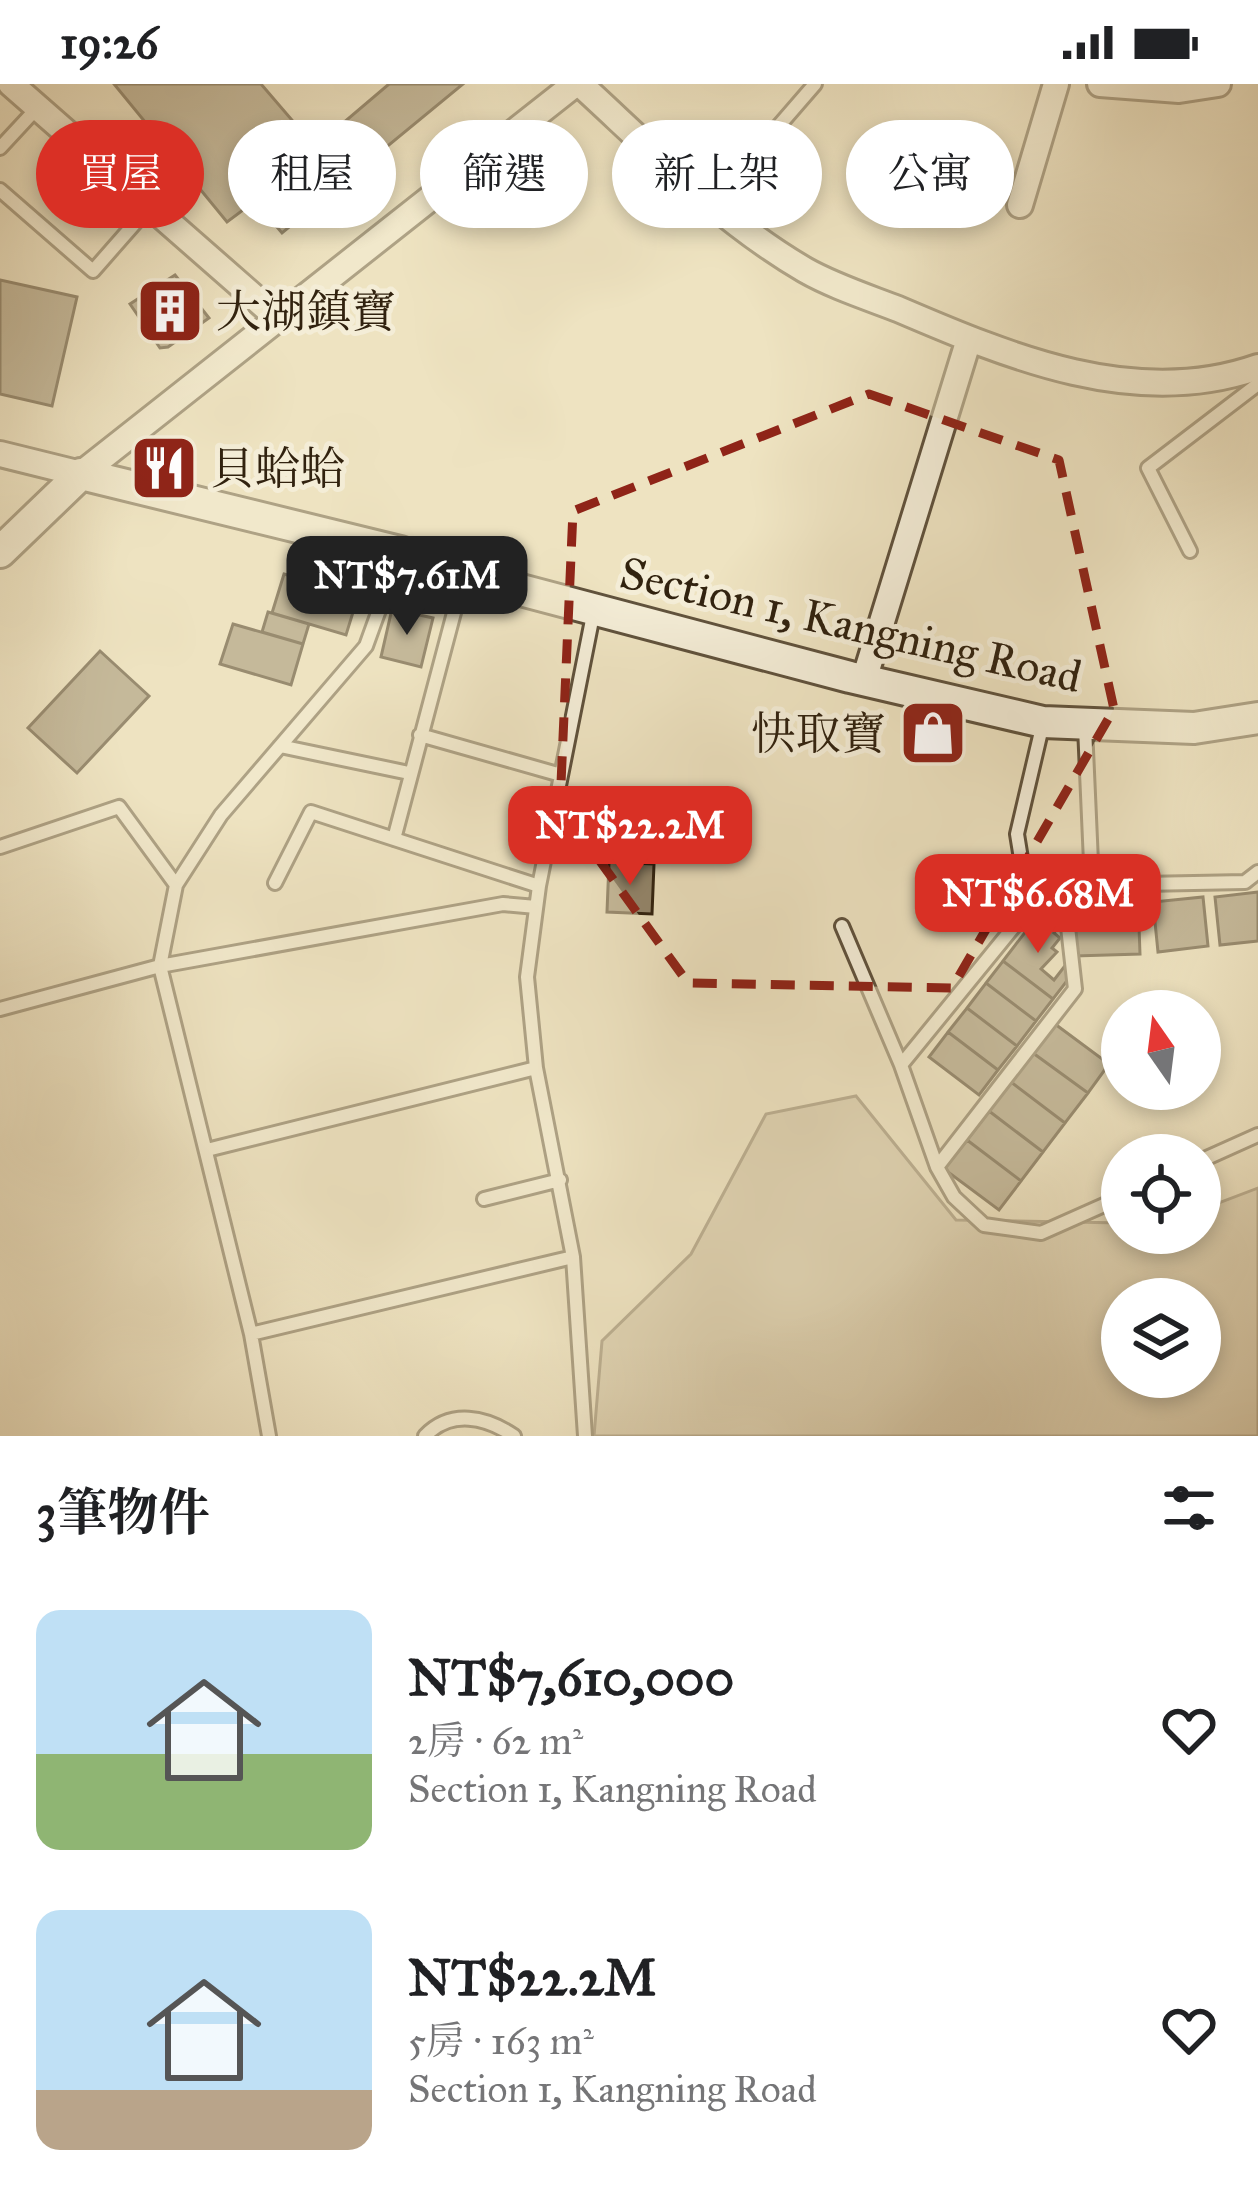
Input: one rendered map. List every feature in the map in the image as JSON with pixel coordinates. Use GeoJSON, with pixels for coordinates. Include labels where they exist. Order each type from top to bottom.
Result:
{"type":"FeatureCollection","features":[{"type":"Feature","properties":{"kind":"street"},"geometry":{"type":"LineString","coordinates":[[11,84],[53,120]]}},
{"type":"Feature","properties":{"kind":"street"},"geometry":{"type":"LineString","coordinates":[[0,552],[81,474],[578,84],[619,120]]}},
{"type":"Feature","properties":{"kind":"street"},"geometry":{"type":"LineString","coordinates":[[1020,206],[1057,84]]}},
{"type":"Feature","properties":{"kind":"street"},"geometry":{"type":"LineString","coordinates":[[1100,84],[1179,90],[1218,84]]}},
{"type":"Feature","properties":{"kind":"street"},"geometry":{"type":"LineString","coordinates":[[175,228],[279,319]]}},
{"type":"Feature","properties":{"kind":"street"},"geometry":{"type":"LineString","coordinates":[[747,228],[806,271],[969,339],[1070,372],[1184,384],[1258,367]]}},
{"type":"Feature","properties":{"kind":"street"},"geometry":{"type":"LineString","coordinates":[[864,680],[969,339]]}},
{"type":"Feature","properties":{"kind":"street"},"geometry":{"type":"LineString","coordinates":[[0,454],[81,474]]}},
{"type":"Feature","properties":{"kind":"street","name":"Section 1, Kangning Road"},"geometry":{"type":"LineString","coordinates":[[81,474],[400,552],[464,575],[594,610],[1043,722],[1194,728],[1258,718]]}},
{"type":"Feature","properties":{"kind":"lane"},"geometry":{"type":"LineString","coordinates":[[784,120],[815,84]]}},
{"type":"Feature","properties":{"kind":"lane"},"geometry":{"type":"LineString","coordinates":[[0,148],[38,107]]}},
{"type":"Feature","properties":{"kind":"lane"},"geometry":{"type":"LineString","coordinates":[[0,190],[36,221]]}},
{"type":"Feature","properties":{"kind":"lane"},"geometry":{"type":"LineString","coordinates":[[44,228],[93,271],[131,228]]}},
{"type":"Feature","properties":{"kind":"lane"},"geometry":{"type":"LineString","coordinates":[[1190,551],[1148,468],[1258,384]]}},
{"type":"Feature","properties":{"kind":"lane"},"geometry":{"type":"LineString","coordinates":[[268,1436],[251,1334],[160,966],[176,884],[221,815],[366,646],[400,552]]}},
{"type":"Feature","properties":{"kind":"lane"},"geometry":{"type":"LineString","coordinates":[[394,839],[464,575]]}},
{"type":"Feature","properties":{"kind":"lane"},"geometry":{"type":"LineString","coordinates":[[585,1436],[573,1258],[536,1068],[527,977],[539,886],[594,610]]}},
{"type":"Feature","properties":{"kind":"lane"},"geometry":{"type":"LineString","coordinates":[[901,1065],[1029,908],[1017,834],[1043,722]]}},
{"type":"Feature","properties":{"kind":"lane"},"geometry":{"type":"LineString","coordinates":[[1084,726],[1092,886],[1245,882],[1258,872]]}},
{"type":"Feature","properties":{"kind":"lane"},"geometry":{"type":"LineString","coordinates":[[420,735],[562,775]]}},
{"type":"Feature","properties":{"kind":"lane"},"geometry":{"type":"LineString","coordinates":[[280,746],[409,773]]}},
{"type":"Feature","properties":{"kind":"lane"},"geometry":{"type":"LineString","coordinates":[[0,848],[119,808],[176,884]]}},
{"type":"Feature","properties":{"kind":"lane"},"geometry":{"type":"LineString","coordinates":[[275,883],[311,812],[539,886]]}},
{"type":"Feature","properties":{"kind":"lane"},"geometry":{"type":"LineString","coordinates":[[0,1009],[160,966],[503,904],[536,907]]}},
{"type":"Feature","properties":{"kind":"lane"},"geometry":{"type":"LineString","coordinates":[[938,1167],[1075,989],[1068,927],[1058,917],[1029,908]]}},
{"type":"Feature","properties":{"kind":"lane"},"geometry":{"type":"LineString","coordinates":[[842,926],[954,1197],[984,1225],[1041,1234],[1101,1207]]}},
{"type":"Feature","properties":{"kind":"lane"},"geometry":{"type":"LineString","coordinates":[[208,1150],[536,1068]]}},
{"type":"Feature","properties":{"kind":"lane"},"geometry":{"type":"LineString","coordinates":[[1221,1152],[1258,1135]]}},
{"type":"Feature","properties":{"kind":"lane"},"geometry":{"type":"LineString","coordinates":[[484,1199],[560,1180]]}},
{"type":"Feature","properties":{"kind":"lane"},"geometry":{"type":"LineString","coordinates":[[251,1334],[573,1258]]}},
{"type":"Feature","properties":{"kind":"lane"},"geometry":{"type":"LineString","coordinates":[[425,1436],[437,1424],[483,1417],[514,1436]]}},
{"type":"Feature","properties":{"kind":"highlighted area"},"geometry":{"type":"Polygon","coordinates":[[[869,394],[1059,460],[1114,709],[952,988],[688,983],[560,806],[573,511],[869,394]]]}},
{"type":"Feature","properties":{"kind":"shaded area"},"geometry":{"type":"Polygon","coordinates":[[[856,1096],[956,1220],[1101,1223],[1101,1254],[1221,1254],[1221,1202],[1258,1188],[1258,1436],[594,1436],[602,1341],[691,1254],[766,1114],[856,1096]]]}},
{"type":"Feature","properties":{"kind":"building"},"geometry":{"type":"Polygon","coordinates":[[[114,84],[261,84],[292,120],[228,120],[227,222],[204,194],[204,120],[143,120],[114,84]]]}},
{"type":"Feature","properties":{"kind":"building"},"geometry":{"type":"Polygon","coordinates":[[[389,84],[463,84],[396,139],[396,120],[347,120],[389,84]]]}},
{"type":"Feature","properties":{"kind":"building","name":"大湖鎮寶"},"geometry":{"type":"Polygon","coordinates":[[[175,275],[209,318],[160,348],[130,304],[175,275]]]}},
{"type":"Feature","properties":{"kind":"building"},"geometry":{"type":"Polygon","coordinates":[[[0,280],[77,297],[52,406],[0,394],[0,280]]]}},
{"type":"Feature","properties":{"kind":"building"},"geometry":{"type":"Polygon","coordinates":[[[284,574],[358,596],[346,635],[272,613],[284,574]]]}},
{"type":"Feature","properties":{"kind":"building"},"geometry":{"type":"Polygon","coordinates":[[[392,609],[433,618],[421,667],[381,657],[392,609]]]}},
{"type":"Feature","properties":{"kind":"building"},"geometry":{"type":"Polygon","coordinates":[[[268,612],[309,624],[303,644],[262,632],[268,612]]]}},
{"type":"Feature","properties":{"kind":"building"},"geometry":{"type":"Polygon","coordinates":[[[233,624],[303,644],[291,685],[220,664],[233,624]]]}},
{"type":"Feature","properties":{"kind":"building"},"geometry":{"type":"Polygon","coordinates":[[[100,651],[149,696],[77,773],[28,728],[100,651]]]}},
{"type":"Feature","properties":{"kind":"building"},"geometry":{"type":"Polygon","coordinates":[[[609,862],[654,864],[652,914],[607,912],[609,862]]]}},
{"type":"Feature","properties":{"kind":"building"},"geometry":{"type":"Polygon","coordinates":[[[1258,892],[1258,941],[1220,945],[1215,897],[1258,892]]]}},
{"type":"Feature","properties":{"kind":"building"},"geometry":{"type":"Polygon","coordinates":[[[1203,897],[1208,946],[1158,952],[1153,902],[1203,897]]]}},
{"type":"Feature","properties":{"kind":"building"},"geometry":{"type":"Polygon","coordinates":[[[1138,899],[1140,954],[1075,956],[1073,901],[1138,899]]]}},
{"type":"Feature","properties":{"kind":"building"},"geometry":{"type":"Polygon","coordinates":[[[1040,913],[1058,927],[1054,933],[1060,938],[1052,948],[1057,952],[1041,969],[1054,980],[1064,967],[1073,973],[1053,999],[1003,961],[1040,913]]]}},
{"type":"Feature","properties":{"kind":"building"},"geometry":{"type":"Polygon","coordinates":[[[1003,961],[1053,999],[1036,1021],[986,983],[1003,961]]]}},
{"type":"Feature","properties":{"kind":"building"},"geometry":{"type":"Polygon","coordinates":[[[986,983],[1036,1021],[1017,1046],[967,1008],[986,983]]]}},
{"type":"Feature","properties":{"kind":"building"},"geometry":{"type":"Polygon","coordinates":[[[967,1008],[1017,1046],[998,1070],[948,1032],[967,1008]]]}},
{"type":"Feature","properties":{"kind":"building"},"geometry":{"type":"Polygon","coordinates":[[[1055,1024],[1101,1058],[1101,1075],[1088,1093],[1033,1053],[1055,1024]]]}},
{"type":"Feature","properties":{"kind":"building"},"geometry":{"type":"Polygon","coordinates":[[[948,1032],[998,1070],[979,1095],[929,1057],[948,1032]]]}},
{"type":"Feature","properties":{"kind":"building"},"geometry":{"type":"Polygon","coordinates":[[[1033,1053],[1088,1093],[1065,1123],[1011,1082],[1033,1053]]]}},
{"type":"Feature","properties":{"kind":"building"},"geometry":{"type":"Polygon","coordinates":[[[1011,1082],[1065,1123],[1043,1152],[989,1111],[1011,1082]]]}},
{"type":"Feature","properties":{"kind":"building"},"geometry":{"type":"Polygon","coordinates":[[[989,1111],[1043,1152],[1021,1181],[967,1140],[989,1111]]]}},
{"type":"Feature","properties":{"kind":"building"},"geometry":{"type":"Polygon","coordinates":[[[967,1140],[1021,1181],[999,1210],[944,1169],[967,1140]]]}},
{"type":"Feature","properties":{"kind":"place","name":"大湖鎮寶"},"geometry":{"type":"Point","coordinates":[170,311]}},
{"type":"Feature","properties":{"kind":"place","name":"貝蛤蛤"},"geometry":{"type":"Point","coordinates":[164,468]}},
{"type":"Feature","properties":{"kind":"place","name":"快取寶"},"geometry":{"type":"Point","coordinates":[933,733]}}]}
